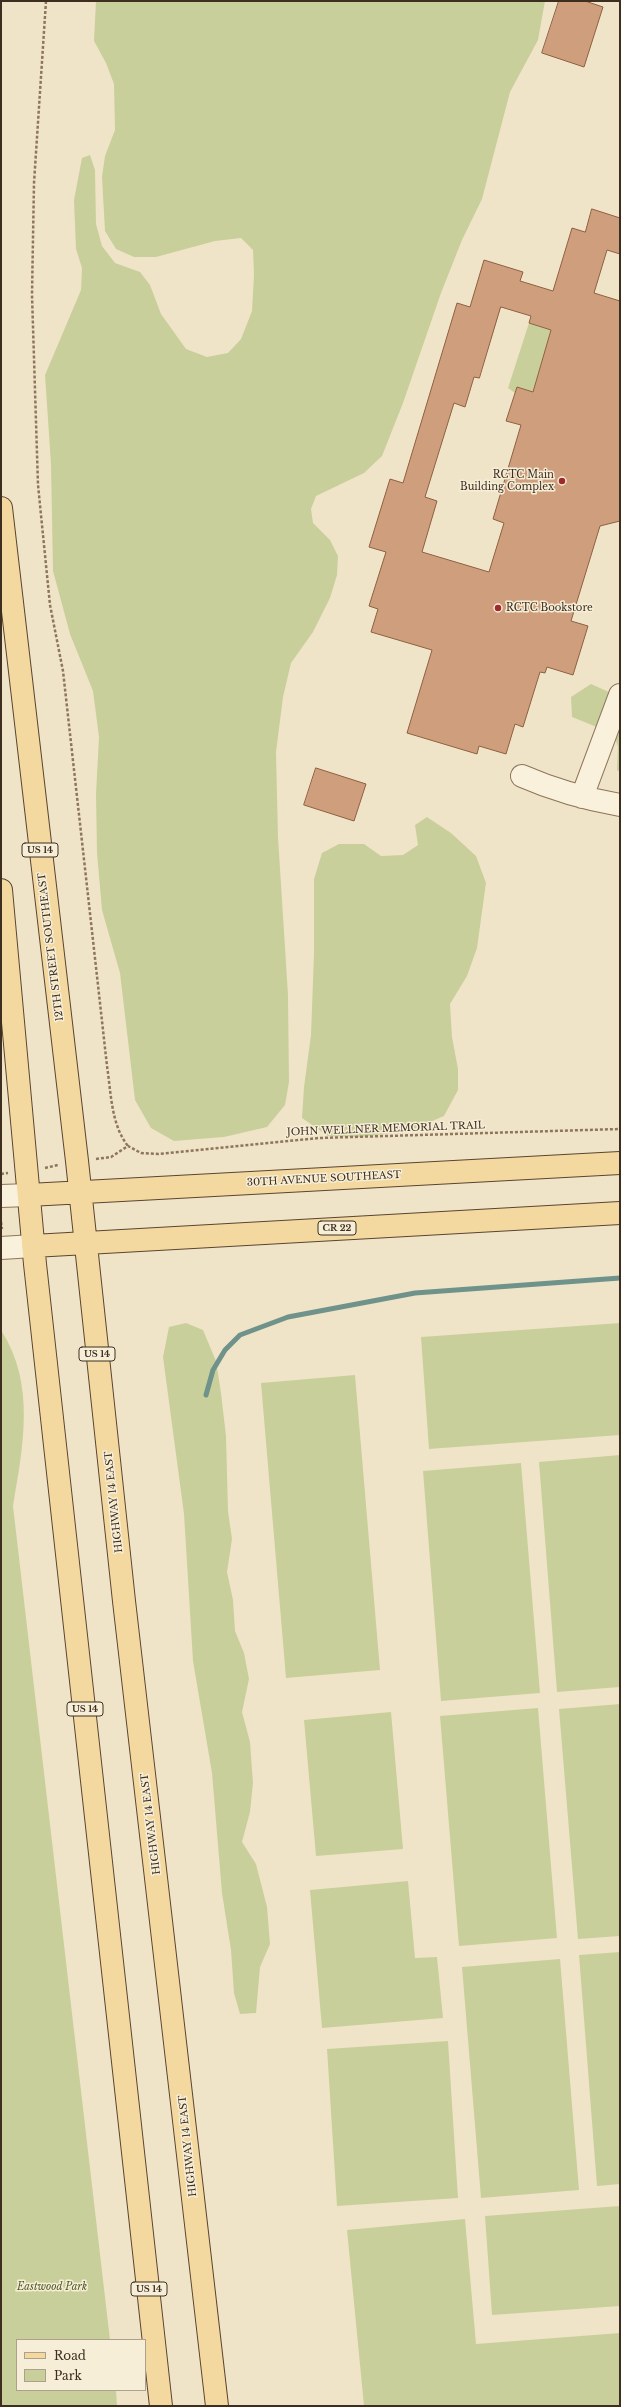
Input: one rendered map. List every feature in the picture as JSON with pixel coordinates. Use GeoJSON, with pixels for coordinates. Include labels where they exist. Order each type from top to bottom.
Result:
{"type":"FeatureCollection","features":[{"type":"Feature","properties":{"kind":"main road","name":"12TH STREET SOUTHEAST"},"geometry":{"type":"LineString","coordinates":[[1,508],[77,1161],[85,1242]]}},
{"type":"Feature","properties":{"kind":"main road","name":"US 14"},"geometry":{"type":"LineString","coordinates":[[1,890],[33,1246],[161,2406]]}},
{"type":"Feature","properties":{"kind":"main road","name":"30TH AVENUE SOUTHEAST"},"geometry":{"type":"LineString","coordinates":[[29,1194],[620,1163]]}},
{"type":"Feature","properties":{"kind":"main road","name":"CR 22"},"geometry":{"type":"LineString","coordinates":[[33,1246],[620,1213]]}},
{"type":"Feature","properties":{"kind":"main road","name":"HIGHWAY 14 EAST"},"geometry":{"type":"LineString","coordinates":[[85,1242],[213,2405]]}},
{"type":"Feature","properties":{"kind":"street"},"geometry":{"type":"LineString","coordinates":[[582,797],[620,695]]}},
{"type":"Feature","properties":{"kind":"street"},"geometry":{"type":"LineString","coordinates":[[522,776],[552,789],[620,805]]}},
{"type":"Feature","properties":{"kind":"street"},"geometry":{"type":"LineString","coordinates":[[1,1196],[29,1194]]}},
{"type":"Feature","properties":{"kind":"street"},"geometry":{"type":"LineString","coordinates":[[1,1248],[33,1246]]}},
{"type":"Feature","properties":{"kind":"path"},"geometry":{"type":"LineString","coordinates":[[1,1174],[27,1171],[77,1161],[111,1157],[128,1146],[121,1137],[115,1119],[107,1066],[63,671],[50,605],[38,485],[32,295],[34,183],[46,1]]}},
{"type":"Feature","properties":{"kind":"path","name":"JOHN WELLNER MEMORIAL TRAIL"},"geometry":{"type":"LineString","coordinates":[[128,1146],[141,1153],[158,1154],[319,1138],[620,1129]]}},
{"type":"Feature","properties":{"kind":"green space"},"geometry":{"type":"Polygon","coordinates":[[[96,1],[545,1],[538,40],[510,92],[482,199],[462,240],[441,293],[403,403],[382,456],[364,473],[316,496],[311,509],[313,523],[330,540],[338,556],[337,575],[330,598],[313,632],[291,663],[283,697],[276,752],[278,837],[288,995],[289,1082],[285,1105],[267,1127],[224,1137],[174,1141],[151,1128],[135,1100],[120,973],[102,910],[97,853],[96,794],[99,737],[93,691],[70,634],[53,571],[51,464],[45,375],[81,290],[82,268],[76,249],[74,200],[82,158],[90,155],[95,170],[96,224],[102,246],[115,263],[140,272],[150,285],[161,314],[186,349],[207,357],[228,353],[241,339],[252,311],[254,275],[253,250],[241,238],[215,241],[156,257],[134,257],[116,249],[105,231],[102,177],[105,156],[115,130],[114,84],[106,63],[94,41],[96,1]]]}},
{"type":"Feature","properties":{"kind":"green space"},"geometry":{"type":"Polygon","coordinates":[[[529,323],[551,330],[533,392],[517,387],[515,393],[508,388],[529,323]]]}},
{"type":"Feature","properties":{"kind":"green space"},"geometry":{"type":"Polygon","coordinates":[[[591,684],[620,697],[620,772],[617,770],[618,747],[614,734],[572,717],[571,697],[591,684]]]}},
{"type":"Feature","properties":{"kind":"green space"},"geometry":{"type":"Polygon","coordinates":[[[427,817],[451,833],[476,856],[486,883],[477,948],[467,976],[450,1004],[452,1037],[458,1069],[458,1090],[444,1116],[409,1131],[360,1137],[328,1136],[302,1118],[304,1087],[311,1035],[314,953],[314,879],[322,853],[339,844],[364,844],[381,856],[403,855],[418,845],[415,825],[427,817]]]}},
{"type":"Feature","properties":{"kind":"green space"},"geometry":{"type":"Polygon","coordinates":[[[186,1323],[203,1330],[216,1361],[226,1436],[228,1511],[232,1539],[227,1572],[233,1600],[235,1631],[244,1653],[249,1679],[242,1712],[250,1742],[253,1783],[250,1812],[242,1842],[256,1864],[267,1907],[270,1944],[260,1967],[256,2013],[240,2014],[234,1993],[231,1950],[222,1893],[212,1773],[193,1661],[184,1514],[163,1357],[169,1327],[186,1323]]]}},
{"type":"Feature","properties":{"kind":"green space"},"geometry":{"type":"Polygon","coordinates":[[[620,1323],[620,1435],[429,1449],[421,1337],[620,1323]]]}},
{"type":"Feature","properties":{"kind":"green space","name":"Eastwood Park"},"geometry":{"type":"Polygon","coordinates":[[[1,1330],[12,1351],[19,1372],[23,1394],[23,1439],[13,1506],[110,2339],[16,2339],[16,2391],[116,2391],[117,2406],[1,2406],[1,1330]]]}},
{"type":"Feature","properties":{"kind":"green space"},"geometry":{"type":"Polygon","coordinates":[[[355,1375],[380,1670],[286,1678],[261,1383],[355,1375]]]}},
{"type":"Feature","properties":{"kind":"green space"},"geometry":{"type":"Polygon","coordinates":[[[620,1455],[620,1687],[557,1692],[539,1462],[620,1455]]]}},
{"type":"Feature","properties":{"kind":"green space"},"geometry":{"type":"Polygon","coordinates":[[[521,1463],[540,1693],[441,1701],[423,1471],[521,1463]]]}},
{"type":"Feature","properties":{"kind":"green space"},"geometry":{"type":"Polygon","coordinates":[[[620,1704],[620,1936],[578,1939],[559,1709],[620,1704]]]}},
{"type":"Feature","properties":{"kind":"green space"},"geometry":{"type":"Polygon","coordinates":[[[538,1708],[557,1938],[459,1946],[440,1716],[538,1708]]]}},
{"type":"Feature","properties":{"kind":"green space"},"geometry":{"type":"Polygon","coordinates":[[[391,1712],[403,1849],[316,1856],[304,1720],[391,1712]]]}},
{"type":"Feature","properties":{"kind":"green space"},"geometry":{"type":"Polygon","coordinates":[[[408,1881],[415,1958],[437,1957],[443,2018],[322,2028],[310,1890],[408,1881]]]}},
{"type":"Feature","properties":{"kind":"green space"},"geometry":{"type":"Polygon","coordinates":[[[620,1952],[620,2184],[597,2186],[579,1955],[620,1952]]]}},
{"type":"Feature","properties":{"kind":"green space"},"geometry":{"type":"Polygon","coordinates":[[[560,1959],[579,2190],[481,2198],[462,1967],[560,1959]]]}},
{"type":"Feature","properties":{"kind":"green space"},"geometry":{"type":"Polygon","coordinates":[[[448,2041],[458,2198],[337,2206],[327,2049],[448,2041]]]}},
{"type":"Feature","properties":{"kind":"green space"},"geometry":{"type":"Polygon","coordinates":[[[620,2206],[620,2306],[492,2315],[485,2216],[620,2206]]]}},
{"type":"Feature","properties":{"kind":"green space"},"geometry":{"type":"Polygon","coordinates":[[[465,2219],[476,2344],[620,2333],[620,2406],[364,2406],[347,2230],[465,2219]]]}},
{"type":"Feature","properties":{"kind":"building"},"geometry":{"type":"Polygon","coordinates":[[[559,1],[585,1],[603,7],[584,67],[542,53],[559,1]]]}},
{"type":"Feature","properties":{"kind":"building","name":"RCTC Main Building Complex"},"geometry":{"type":"Polygon","coordinates":[[[592,209],[620,218],[620,254],[607,250],[594,293],[620,301],[620,521],[600,526],[571,621],[588,626],[573,675],[547,667],[545,673],[540,672],[523,727],[515,724],[506,754],[479,746],[477,754],[407,733],[432,650],[371,632],[378,609],[369,606],[386,552],[369,547],[390,479],[403,483],[457,303],[470,307],[484,260],[523,272],[520,281],[553,291],[572,228],[585,232],[592,209]],[[501,307],[479,378],[474,377],[465,407],[454,403],[425,497],[437,501],[422,552],[489,572],[504,523],[493,519],[521,425],[506,421],[517,387],[533,392],[551,330],[529,323],[531,316],[501,307]]]}},
{"type":"Feature","properties":{"kind":"building"},"geometry":{"type":"Polygon","coordinates":[[[316,768],[366,784],[354,821],[304,805],[316,768]]]}},
{"type":"Feature","properties":{"kind":"waterway"},"geometry":{"type":"LineString","coordinates":[[206,1395],[213,1370],[225,1350],[240,1335],[288,1317],[415,1293],[620,1278]]}},
{"type":"Feature","properties":{"kind":"place","name":"RCTC Main Building Complex"},"geometry":{"type":"Point","coordinates":[562,481]}},
{"type":"Feature","properties":{"kind":"place","name":"RCTC Bookstore"},"geometry":{"type":"Point","coordinates":[498,608]}}]}
